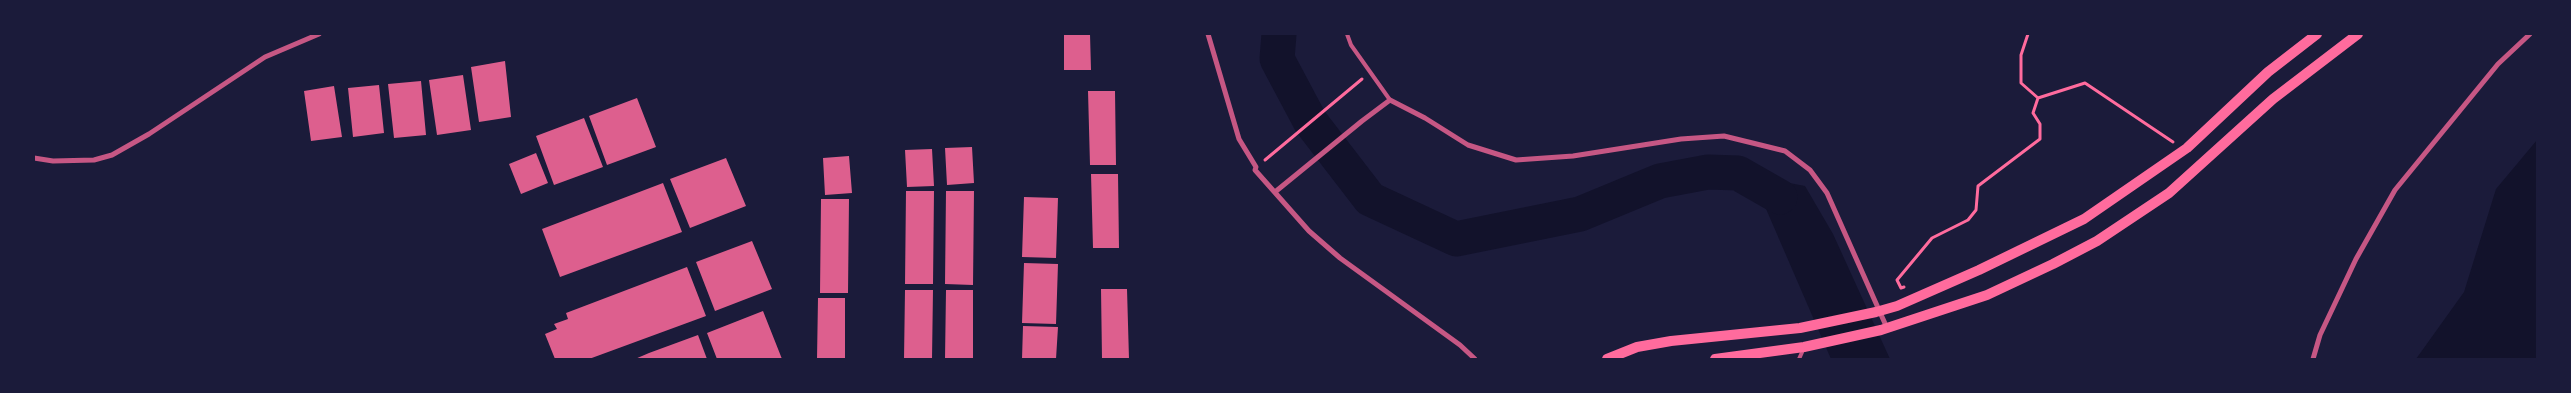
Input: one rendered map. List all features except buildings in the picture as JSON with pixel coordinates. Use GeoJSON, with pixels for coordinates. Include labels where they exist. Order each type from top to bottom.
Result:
{"type":"FeatureCollection","features":[{"type":"Feature","properties":{"kind":"main road"},"geometry":{"type":"LineString","coordinates":[[1607,359],[1637,347],[1671,340],[1800,328],[1878,312],[1897,306],[1979,270],[2084,220],[2187,148],[2268,72],[2317,34]]}},
{"type":"Feature","properties":{"kind":"main road"},"geometry":{"type":"LineString","coordinates":[[1715,359],[1807,347],[1884,329],[1987,295],[2097,241],[2169,194],[2273,99],[2358,34]]}},
{"type":"Feature","properties":{"kind":"street"},"geometry":{"type":"LineString","coordinates":[[34,158],[53,161],[94,160],[112,156],[149,134],[265,57],[319,34]]}},
{"type":"Feature","properties":{"kind":"street"},"geometry":{"type":"LineString","coordinates":[[1208,34],[1239,139],[1256,167],[1255,170],[1309,231],[1340,258],[1460,345],[1475,359]]}},
{"type":"Feature","properties":{"kind":"street"},"geometry":{"type":"LineString","coordinates":[[2313,359],[2320,335],[2356,259],[2395,190],[2498,64],[2530,34]]}},
{"type":"Feature","properties":{"kind":"street"},"geometry":{"type":"LineString","coordinates":[[1275,192],[1362,120],[1390,100],[1425,118],[1468,145],[1516,160],[1573,156],[1681,138],[1724,136],[1785,151],[1810,170],[1827,193],[1884,329]]}},
{"type":"Feature","properties":{"kind":"lane"},"geometry":{"type":"LineString","coordinates":[[1348,34],[1352,45],[1390,100]]}},
{"type":"Feature","properties":{"kind":"lane"},"geometry":{"type":"LineString","coordinates":[[1799,359],[1807,347]]}},
{"type":"Feature","properties":{"kind":"path"},"geometry":{"type":"LineString","coordinates":[[2028,34],[2021,55],[2021,83],[2038,98]]}},
{"type":"Feature","properties":{"kind":"path"},"geometry":{"type":"LineString","coordinates":[[1256,167],[1370,72]]}},
{"type":"Feature","properties":{"kind":"path"},"geometry":{"type":"LineString","coordinates":[[2038,98],[2084,83],[2174,143],[2187,148]]}},
{"type":"Feature","properties":{"kind":"path"},"geometry":{"type":"LineString","coordinates":[[1910,284],[1901,288],[1897,280],[1932,238],[1968,220],[1976,210],[1978,186],[2040,138],[2040,124],[2033,113],[2038,98]]}},
{"type":"Feature","properties":{"kind":"shaded area"},"geometry":{"type":"Polygon","coordinates":[[[2537,140],[2537,359],[2416,359],[2464,292],[2496,189],[2537,140]]]}},
{"type":"Feature","properties":{"kind":"shaded area"},"geometry":{"type":"Polygon","coordinates":[[[1738,173],[1805,186],[1833,234],[1890,359],[1831,359],[1760,195],[1738,173]]]}},
{"type":"Feature","properties":{"kind":"waterway"},"geometry":{"type":"LineString","coordinates":[[1279,34],[1277,59],[1310,121],[1370,199],[1456,239],[1580,214],[1660,181],[1708,172],[1738,173],[1780,197]]}}]}
